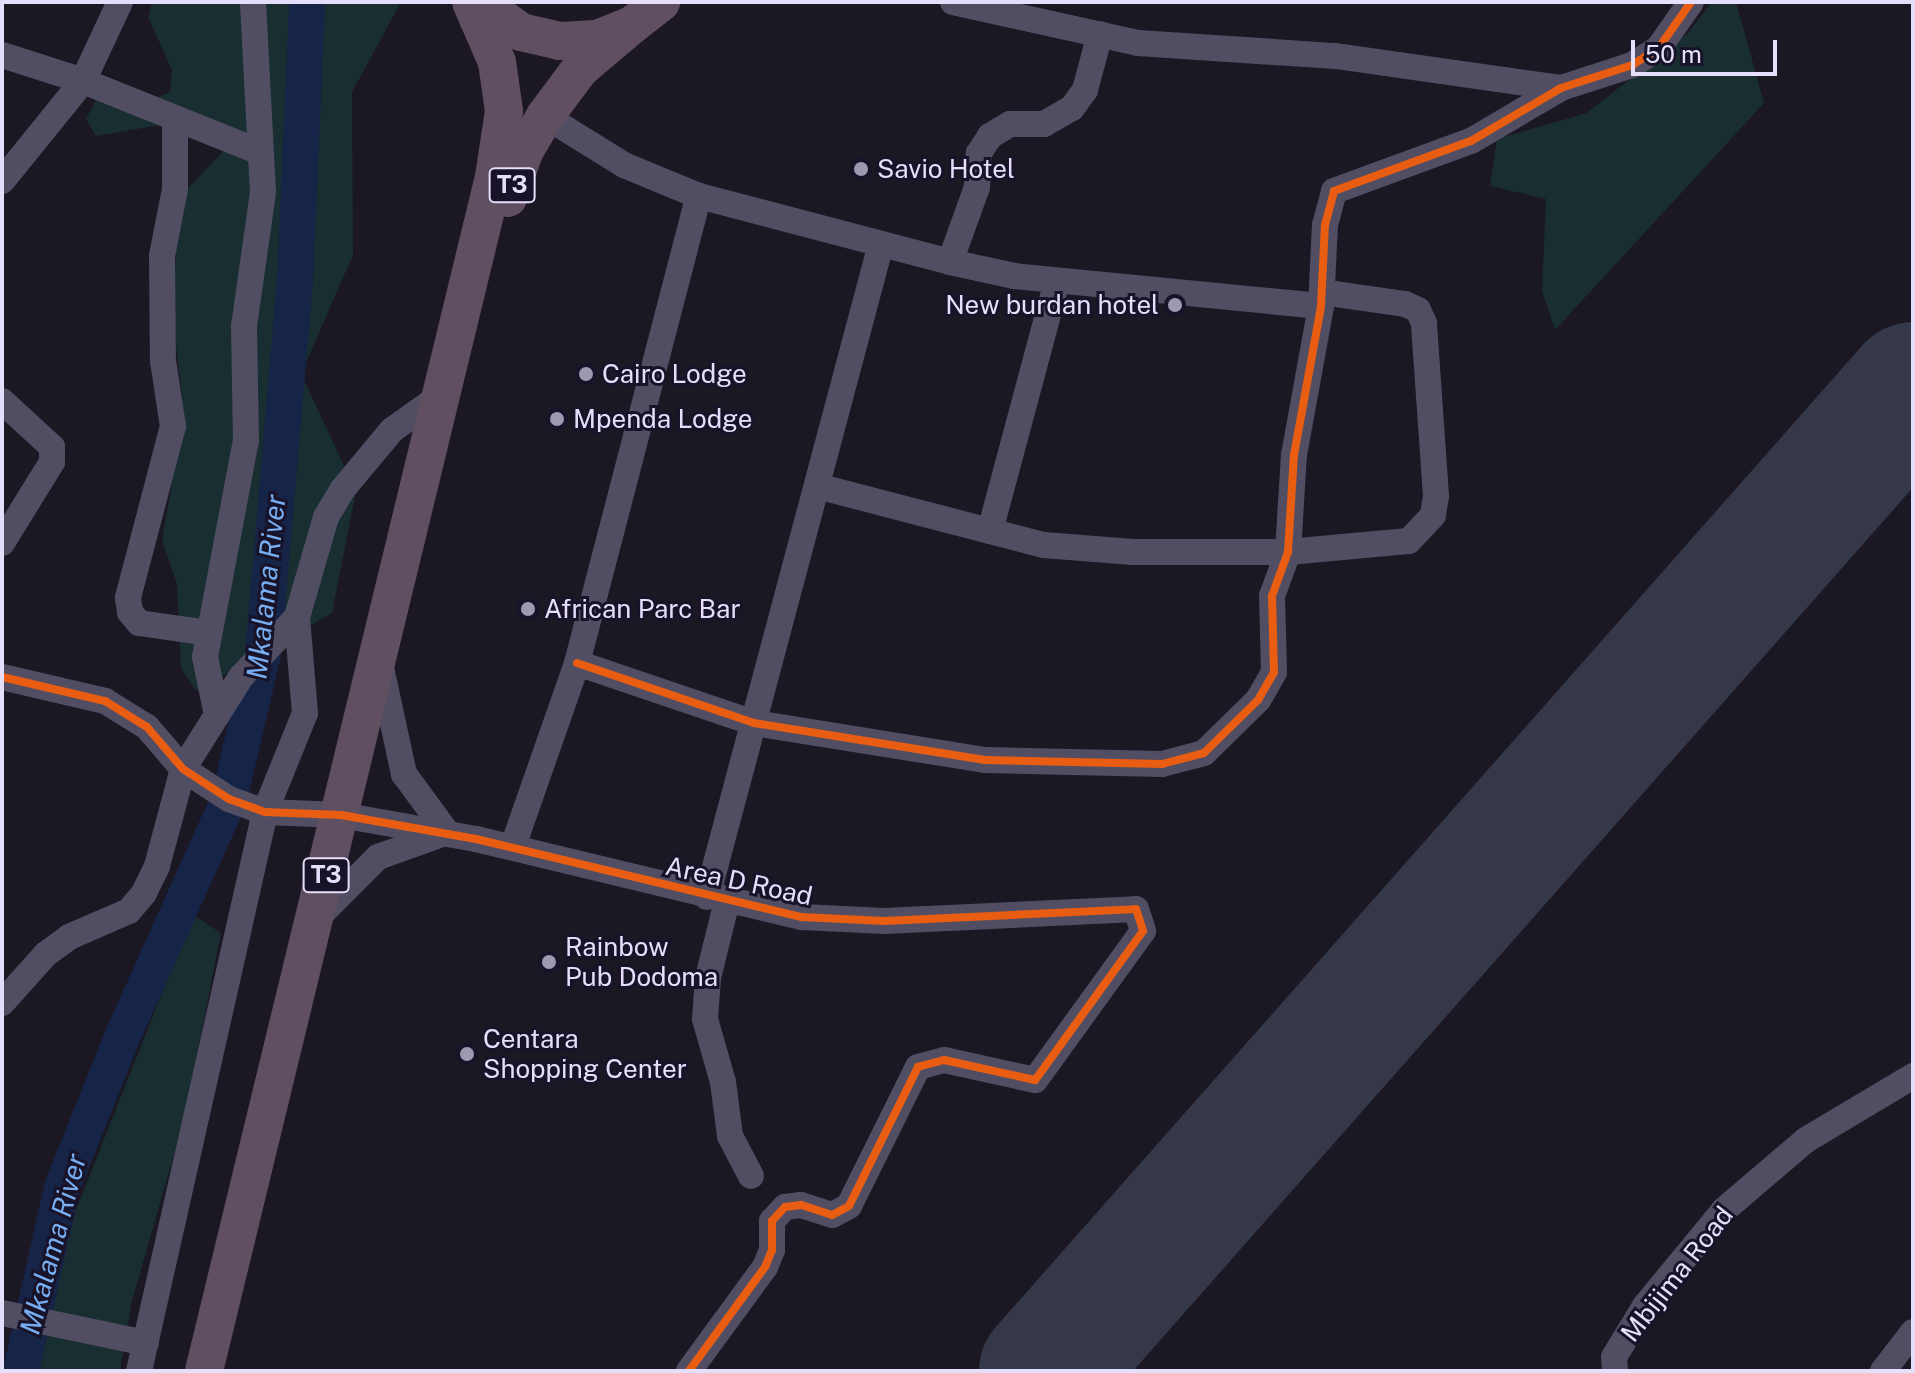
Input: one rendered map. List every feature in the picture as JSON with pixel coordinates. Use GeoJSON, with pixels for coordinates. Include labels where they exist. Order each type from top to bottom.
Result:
{"type":"FeatureCollection","features":[{"type":"Feature","properties":{"kind":"highway","name":"T3"},"geometry":{"type":"LineString","coordinates":[[204,1371],[446,386],[504,111],[497,62],[471,2]]}},
{"type":"Feature","properties":{"kind":"highway","name":"T3"},"geometry":{"type":"LineString","coordinates":[[480,2],[521,32],[559,41],[597,39],[647,14]]}},
{"type":"Feature","properties":{"kind":"highway","name":"T3"},"geometry":{"type":"LineString","coordinates":[[446,386],[524,152],[545,116],[580,69],[647,14]]}},
{"type":"Feature","properties":{"kind":"street"},"geometry":{"type":"LineString","coordinates":[[2,181],[83,81],[120,2]]}},
{"type":"Feature","properties":{"kind":"street"},"geometry":{"type":"LineString","coordinates":[[217,715],[205,657],[246,441],[244,326],[263,193],[253,2]]}},
{"type":"Feature","properties":{"kind":"street"},"geometry":{"type":"LineString","coordinates":[[953,2],[1138,43],[1336,56],[1561,88]]}},
{"type":"Feature","properties":{"kind":"street"},"geometry":{"type":"LineString","coordinates":[[577,663],[754,723],[1029,763],[1162,764],[1204,753],[1258,700],[1274,672],[1269,620],[1288,552],[1294,455],[1322,299],[1325,225],[1334,191],[1471,141],[1561,88],[1608,76],[1658,49],[1691,2]]}},
{"type":"Feature","properties":{"kind":"street"},"geometry":{"type":"LineString","coordinates":[[950,262],[977,187],[979,153],[990,136],[1010,124],[1044,124],[1072,108],[1085,90],[1100,34]]}},
{"type":"Feature","properties":{"kind":"street"},"geometry":{"type":"LineString","coordinates":[[2,55],[83,81],[260,152]]}},
{"type":"Feature","properties":{"kind":"street"},"geometry":{"type":"LineString","coordinates":[[545,116],[624,165],[699,196],[950,262],[1057,281],[1322,299],[1418,310],[1427,339],[1436,496],[1433,515],[1409,541],[1288,552],[1133,552],[1044,545],[817,486]]}},
{"type":"Feature","properties":{"kind":"street"},"geometry":{"type":"LineString","coordinates":[[175,120],[175,189],[162,256],[163,361],[173,426],[128,598],[130,612],[139,623],[208,633]]}},
{"type":"Feature","properties":{"kind":"street"},"geometry":{"type":"LineString","coordinates":[[513,846],[577,663],[699,196]]}},
{"type":"Feature","properties":{"kind":"street"},"geometry":{"type":"LineString","coordinates":[[751,1176],[730,1136],[723,1082],[705,1019],[717,899],[754,723],[881,244]]}},
{"type":"Feature","properties":{"kind":"street"},"geometry":{"type":"LineString","coordinates":[[990,531],[1057,281]]}},
{"type":"Feature","properties":{"kind":"street"},"geometry":{"type":"LineString","coordinates":[[139,1371],[265,812],[305,713],[297,617],[326,517],[342,490],[392,430],[446,386]]}},
{"type":"Feature","properties":{"kind":"street"},"geometry":{"type":"LineString","coordinates":[[2,401],[52,447],[52,462],[2,543]]}},
{"type":"Feature","properties":{"kind":"street"},"geometry":{"type":"LineString","coordinates":[[2,1003],[46,954],[69,937],[129,911],[144,893],[157,866],[183,769],[241,677],[297,617]]}},
{"type":"Feature","properties":{"kind":"street"},"geometry":{"type":"LineString","coordinates":[[314,922],[364,867],[388,850],[448,834],[404,774],[379,660]]}},
{"type":"Feature","properties":{"kind":"street","name":"Area D Road"},"geometry":{"type":"LineString","coordinates":[[2,677],[105,701],[147,727],[183,769],[229,799],[265,812],[341,815],[513,846],[717,899],[846,922],[1136,909],[1143,931],[1035,1080],[944,1060],[918,1067],[849,1206],[832,1215],[801,1205],[785,1207],[772,1221],[772,1250],[765,1267],[689,1371]]}},
{"type":"Feature","properties":{"kind":"street","name":"Mbijima Road"},"geometry":{"type":"LineString","coordinates":[[1615,1371],[1614,1357],[1645,1306],[1724,1210],[1806,1140],[1913,1076]]}},
{"type":"Feature","properties":{"kind":"street"},"geometry":{"type":"LineString","coordinates":[[2,1313],[146,1343]]}},
{"type":"Feature","properties":{"kind":"street"},"geometry":{"type":"LineString","coordinates":[[1883,1371],[1913,1332]]}},
{"type":"Feature","properties":{"kind":"green space"},"geometry":{"type":"Polygon","coordinates":[[[152,2],[401,2],[352,92],[353,255],[301,374],[356,491],[332,613],[196,691],[181,668],[177,584],[162,540],[184,415],[173,318],[178,198],[225,150],[160,125],[96,136],[86,119],[102,88],[140,105],[170,92],[172,70],[148,17],[152,2]]]}},
{"type":"Feature","properties":{"kind":"green space"},"geometry":{"type":"Polygon","coordinates":[[[1712,2],[1736,2],[1764,103],[1555,330],[1542,291],[1546,199],[1490,186],[1497,139],[1587,113],[1688,33],[1712,2]]]}},
{"type":"Feature","properties":{"kind":"green space"},"geometry":{"type":"Polygon","coordinates":[[[193,915],[221,933],[185,1116],[132,1301],[120,1371],[35,1371],[70,1225],[193,915]]]}},
{"type":"Feature","properties":{"kind":"waterway","name":"Mkalama River"},"geometry":{"type":"LineString","coordinates":[[21,1371],[62,1187],[124,1033],[229,799],[263,654],[295,281],[307,2]]}},
{"type":"Feature","properties":{"kind":"runway"},"geometry":{"type":"LineString","coordinates":[[1045,1371],[1913,388]]}},
{"type":"Feature","properties":{"kind":"cycle path"},"geometry":{"type":"LineString","coordinates":[[577,663],[754,723],[985,760],[1162,764],[1204,753],[1258,700],[1274,672],[1272,596],[1288,552],[1294,455],[1321,306],[1325,225],[1334,191],[1471,141],[1561,88],[1632,65],[1658,49],[1691,2]]}},
{"type":"Feature","properties":{"kind":"cycle path"},"geometry":{"type":"LineString","coordinates":[[2,677],[105,701],[147,727],[183,769],[229,799],[265,812],[341,815],[476,839],[802,917],[884,921],[1136,909],[1143,931],[1035,1080],[944,1060],[918,1067],[849,1206],[832,1215],[801,1205],[785,1207],[772,1221],[772,1250],[765,1267],[689,1371]]}},
{"type":"Feature","properties":{"kind":"place","name":"Savio Hotel"},"geometry":{"type":"Point","coordinates":[861,169]}},
{"type":"Feature","properties":{"kind":"place","name":"New burdan hotel"},"geometry":{"type":"Point","coordinates":[1175,305]}},
{"type":"Feature","properties":{"kind":"place","name":"Cairo Lodge"},"geometry":{"type":"Point","coordinates":[586,374]}},
{"type":"Feature","properties":{"kind":"place","name":"Mpenda Lodge"},"geometry":{"type":"Point","coordinates":[557,419]}},
{"type":"Feature","properties":{"kind":"place","name":"African Parc Bar"},"geometry":{"type":"Point","coordinates":[528,609]}},
{"type":"Feature","properties":{"kind":"place","name":"Rainbow Pub Dodoma"},"geometry":{"type":"Point","coordinates":[549,962]}},
{"type":"Feature","properties":{"kind":"place","name":"Centara Shopping Center"},"geometry":{"type":"Point","coordinates":[467,1054]}}]}
